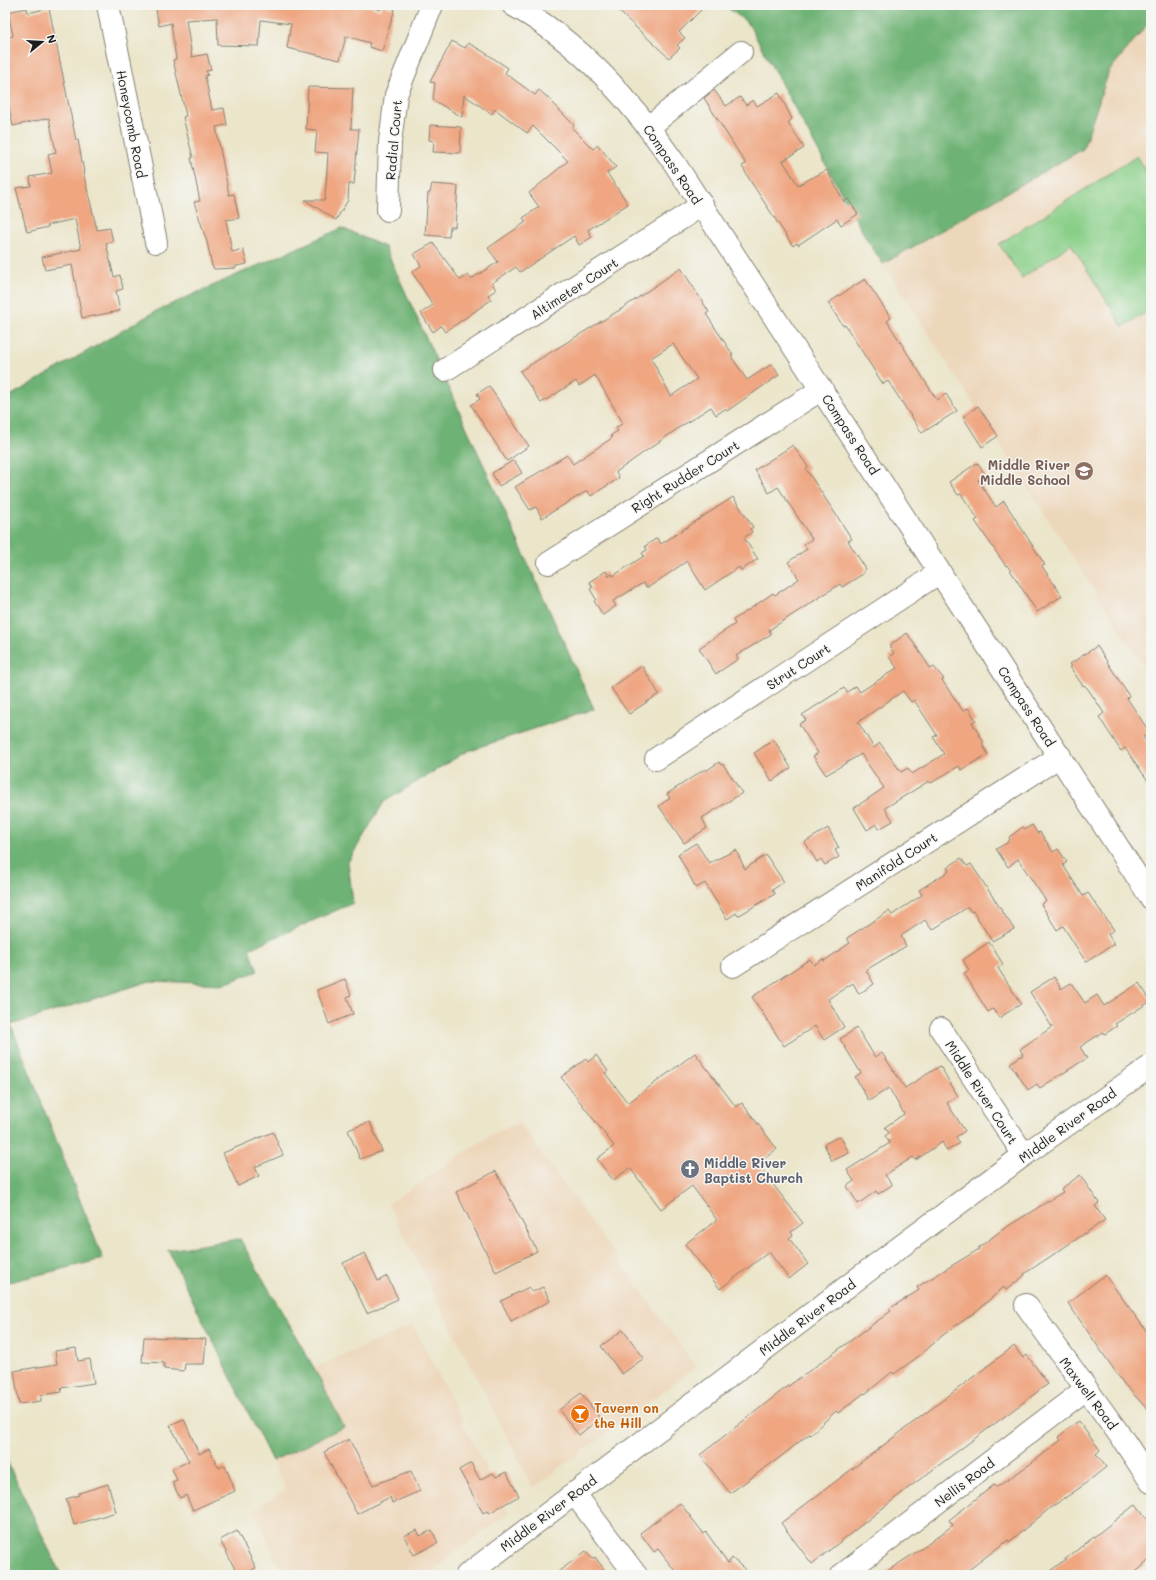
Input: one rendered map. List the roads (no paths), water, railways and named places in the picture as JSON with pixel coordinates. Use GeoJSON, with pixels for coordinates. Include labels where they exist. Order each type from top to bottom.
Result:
{"type":"FeatureCollection","features":[{"type":"Feature","properties":{"kind":"street","name":"Honeycomb Road"},"geometry":{"type":"LineString","coordinates":[[108,5],[156,242]]}},
{"type":"Feature","properties":{"kind":"street","name":"Radial Court"},"geometry":{"type":"LineString","coordinates":[[388,210],[390,142],[396,95],[432,5]]}},
{"type":"Feature","properties":{"kind":"street","name":"Compass Road"},"geometry":{"type":"LineString","coordinates":[[513,5],[573,47],[623,94],[649,127],[702,205],[822,389],[1151,898]]}},
{"type":"Feature","properties":{"kind":"street"},"geometry":{"type":"LineString","coordinates":[[649,127],[741,52]]}},
{"type":"Feature","properties":{"kind":"street","name":"Altimeter Court"},"geometry":{"type":"LineString","coordinates":[[445,370],[702,205]]}},
{"type":"Feature","properties":{"kind":"street","name":"Right Rudder Court"},"geometry":{"type":"LineString","coordinates":[[549,563],[822,389]]}},
{"type":"Feature","properties":{"kind":"street","name":"Strut Court"},"geometry":{"type":"LineString","coordinates":[[656,759],[940,572]]}},
{"type":"Feature","properties":{"kind":"street","name":"Manifold Court"},"geometry":{"type":"LineString","coordinates":[[733,966],[1060,756]]}},
{"type":"Feature","properties":{"kind":"street","name":"Middle River Court"},"geometry":{"type":"LineString","coordinates":[[941,1029],[1024,1155]]}},
{"type":"Feature","properties":{"kind":"street","name":"Middle River Road"},"geometry":{"type":"LineString","coordinates":[[467,1575],[1024,1155],[1151,1066]]}},
{"type":"Feature","properties":{"kind":"street","name":"Maxwell Road"},"geometry":{"type":"LineString","coordinates":[[1026,1305],[1122,1438],[1151,1482]]}},
{"type":"Feature","properties":{"kind":"street","name":"Nellis Road"},"geometry":{"type":"LineString","coordinates":[[842,1575],[1086,1389]]}},
{"type":"Feature","properties":{"kind":"street"},"geometry":{"type":"LineString","coordinates":[[574,1493],[636,1575]]}},
{"type":"Feature","properties":{"kind":"place","name":"Middle River Middle School"},"geometry":{"type":"Point","coordinates":[1084,471]}},
{"type":"Feature","properties":{"kind":"place","name":"Middle River Baptist Church"},"geometry":{"type":"Point","coordinates":[690,1169]}},
{"type":"Feature","properties":{"kind":"place","name":"Tavern on the Hill"},"geometry":{"type":"Point","coordinates":[580,1414]}}]}
